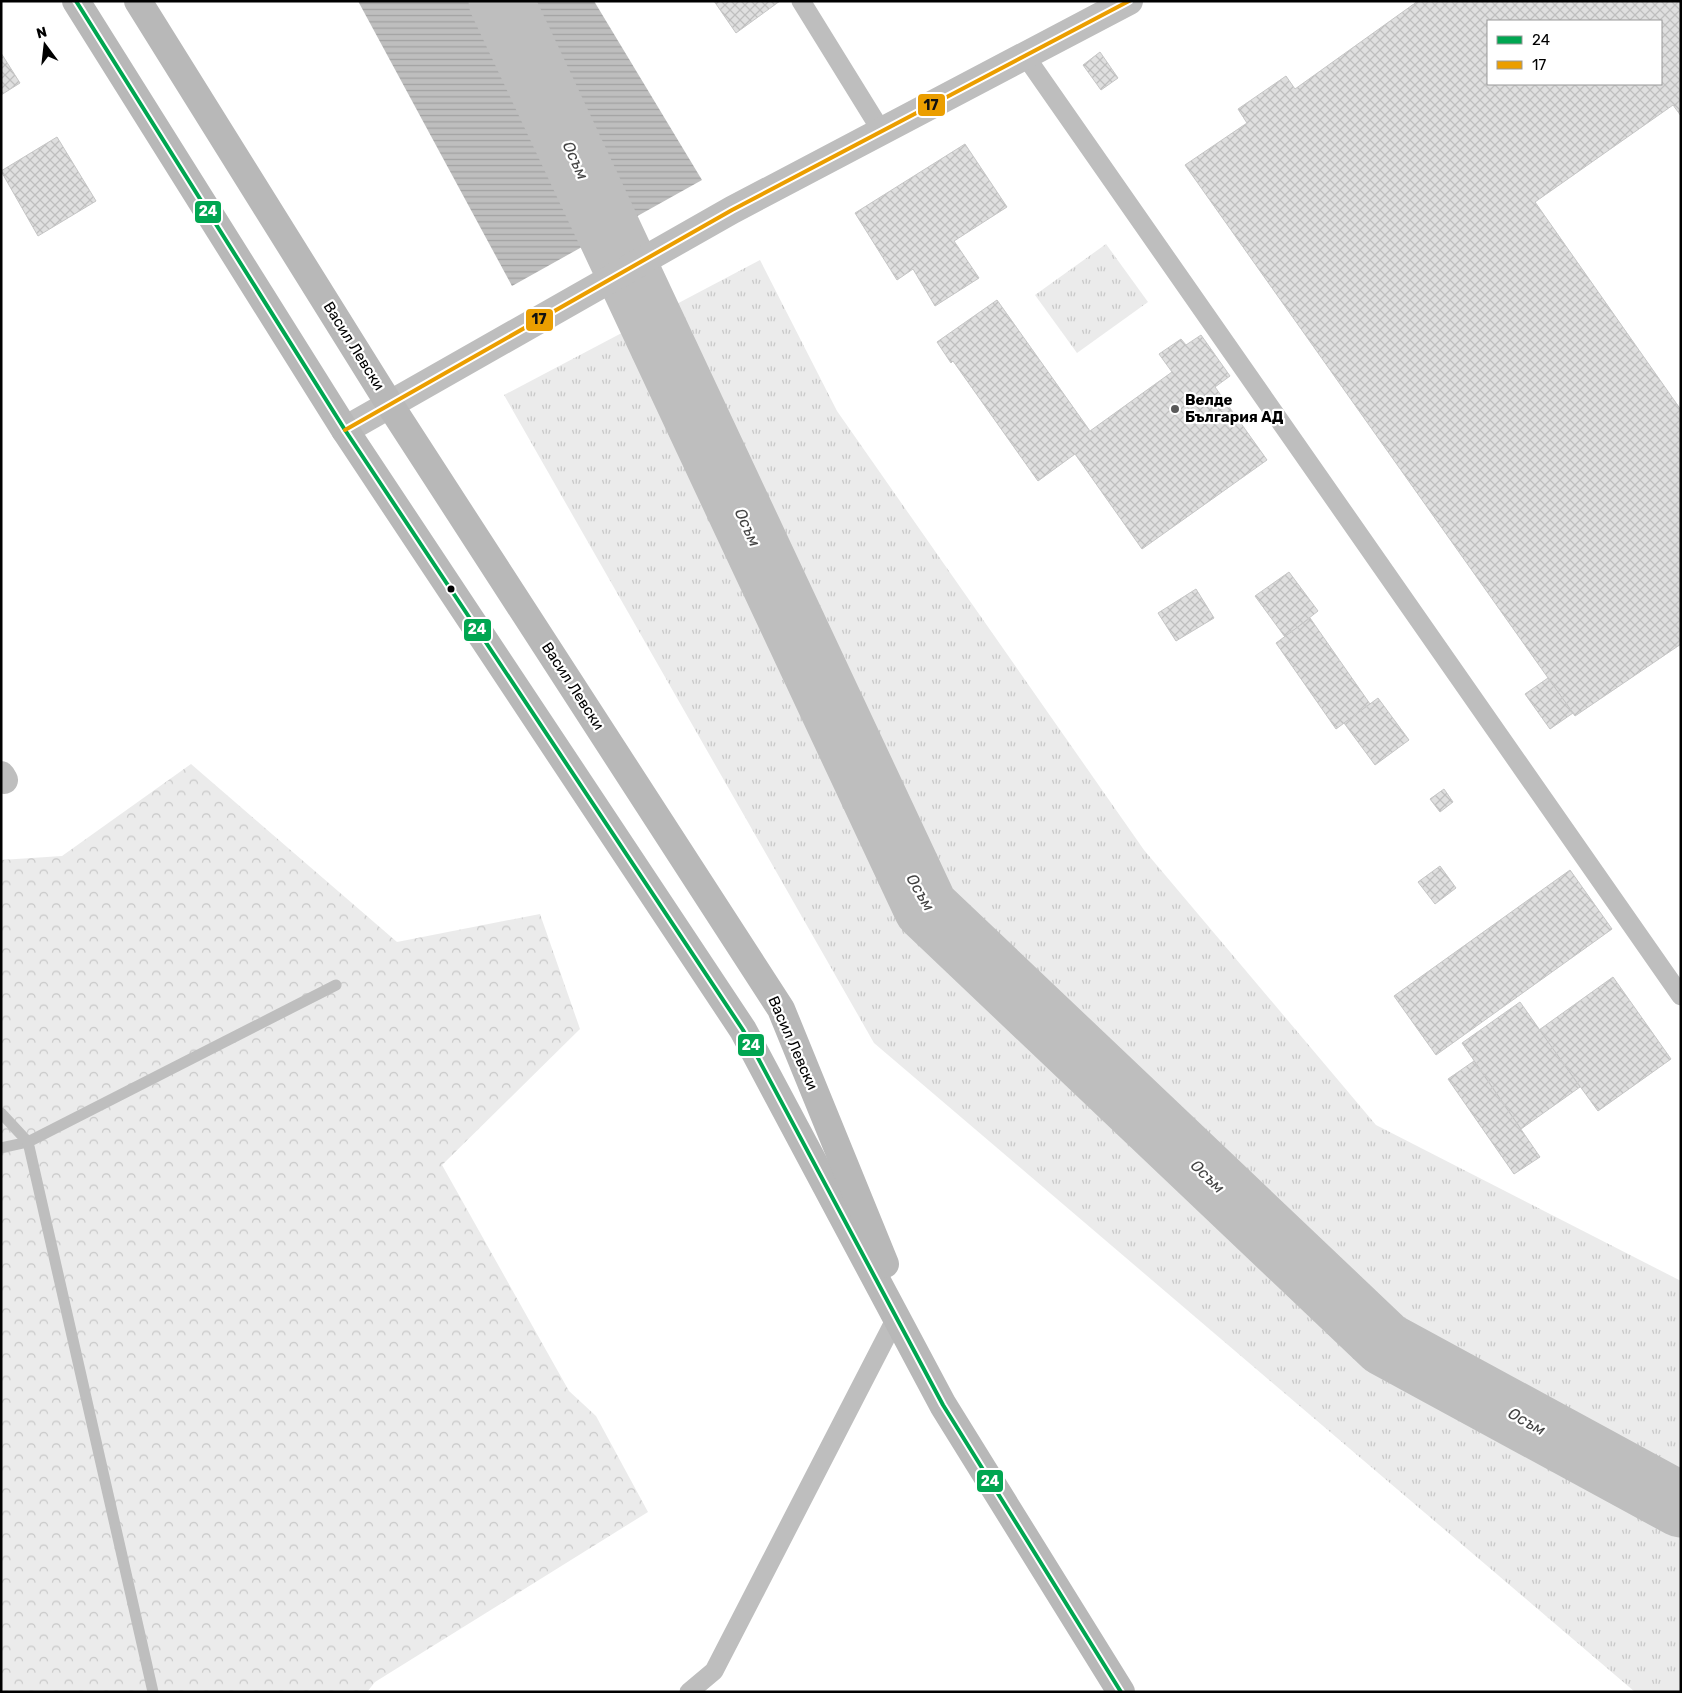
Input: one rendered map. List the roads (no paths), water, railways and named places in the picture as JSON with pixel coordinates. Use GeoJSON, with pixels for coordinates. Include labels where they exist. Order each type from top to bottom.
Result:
{"type":"FeatureCollection","features":[{"type":"Feature","properties":{"kind":"main road","name":"Васил Левски"},"geometry":{"type":"LineString","coordinates":[[76,1],[345,430],[743,1030],[942,1405],[1121,1692]]}},
{"type":"Feature","properties":{"kind":"main road","name":"Васил Левски"},"geometry":{"type":"LineString","coordinates":[[138,1],[390,405],[781,1009],[942,1405]]}},
{"type":"Feature","properties":{"kind":"street"},"geometry":{"type":"LineString","coordinates":[[345,430],[504,342],[732,210],[1026,57],[1129,1]]}},
{"type":"Feature","properties":{"kind":"lane"},"geometry":{"type":"LineString","coordinates":[[801,1],[882,132]]}},
{"type":"Feature","properties":{"kind":"lane"},"geometry":{"type":"LineString","coordinates":[[1026,57],[1681,996]]}},
{"type":"Feature","properties":{"kind":"lane"},"geometry":{"type":"LineString","coordinates":[[689,1692],[714,1671],[896,1318]]}},
{"type":"Feature","properties":{"kind":"water"},"geometry":{"type":"Polygon","coordinates":[[[358,1],[594,1],[702,180],[512,286],[358,1]]]}},
{"type":"Feature","properties":{"kind":"waterway","name":"Осъм"},"geometry":{"type":"LineString","coordinates":[[501,1],[926,908],[1385,1344],[1681,1505]]}},
{"type":"Feature","properties":{"kind":"waterway"},"geometry":{"type":"LineString","coordinates":[[153,1692],[28,1142],[336,985]]}},
{"type":"Feature","properties":{"kind":"waterway"},"geometry":{"type":"LineString","coordinates":[[1,1113],[28,1142],[1,1148]]}},
{"type":"Feature","properties":{"kind":"place","name":"Велде България АД"},"geometry":{"type":"Point","coordinates":[1175,409]}}]}
